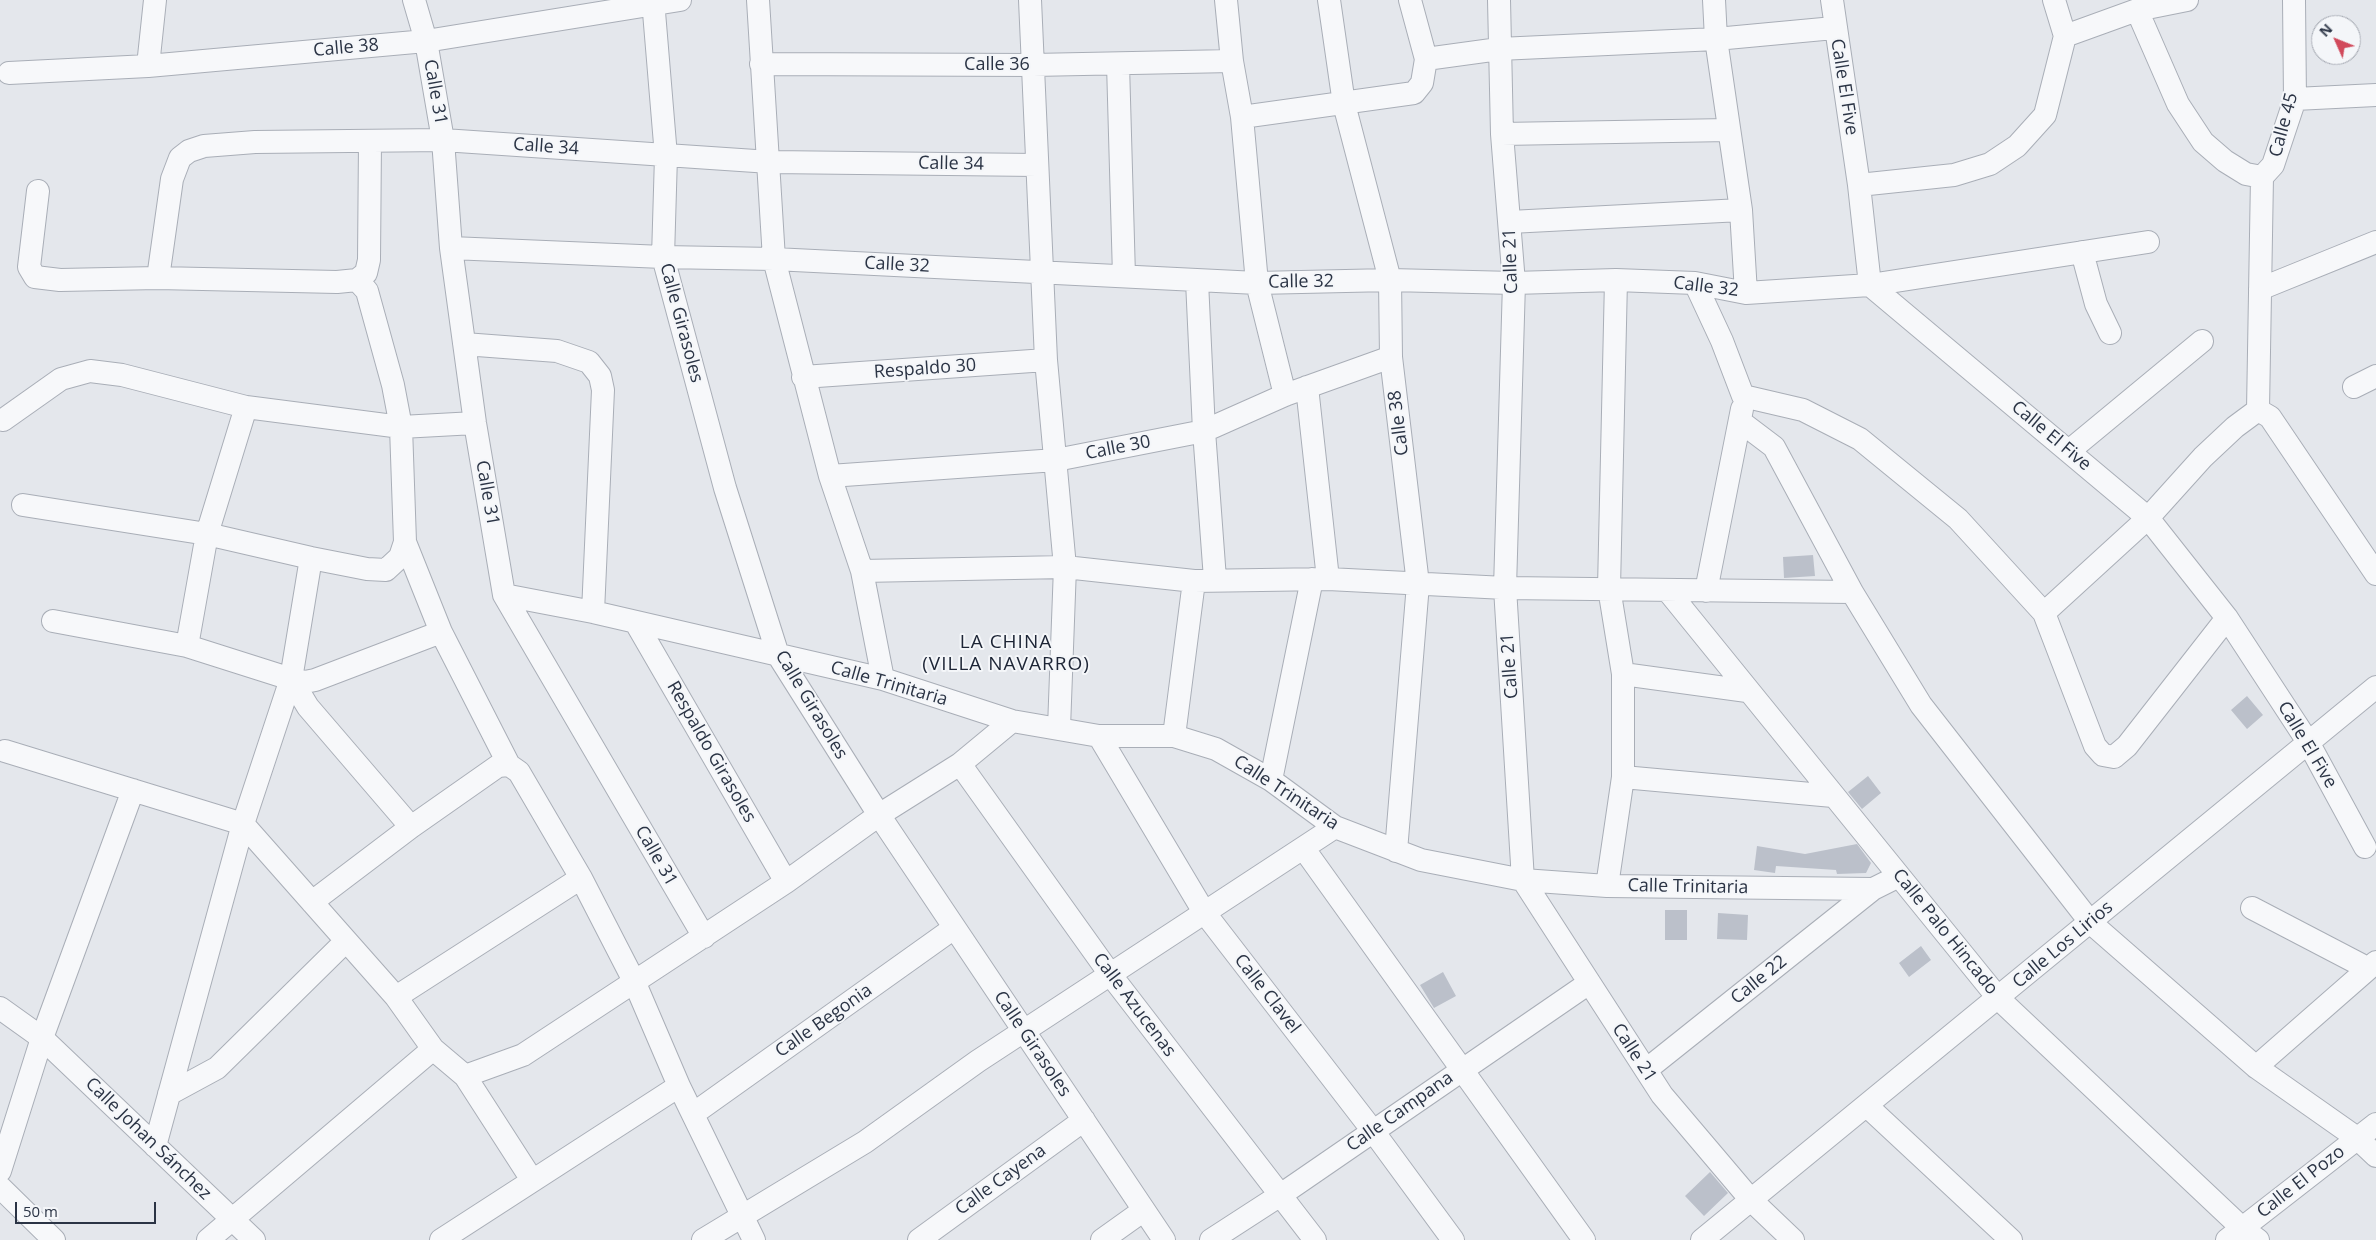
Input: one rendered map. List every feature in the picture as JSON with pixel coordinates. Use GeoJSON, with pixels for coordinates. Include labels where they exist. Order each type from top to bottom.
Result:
{"type":"FeatureCollection","features":[{"type":"Feature","properties":{"kind":"street"},"geometry":{"type":"LineString","coordinates":[[148,66],[155,0]]}},
{"type":"Feature","properties":{"kind":"street","name":"Calle 31"},"geometry":{"type":"LineString","coordinates":[[414,0],[426,41],[443,140],[451,248],[475,423],[504,595],[704,937]]}},
{"type":"Feature","properties":{"kind":"street","name":"Calle 38"},"geometry":{"type":"LineString","coordinates":[[9,73],[148,66],[426,41],[653,2],[680,0]]}},
{"type":"Feature","properties":{"kind":"street"},"geometry":{"type":"LineString","coordinates":[[758,0],[761,64],[770,162],[774,260],[830,476],[862,571],[883,679]]}},
{"type":"Feature","properties":{"kind":"street"},"geometry":{"type":"LineString","coordinates":[[1030,0],[1046,360],[1065,567],[1059,728]]}},
{"type":"Feature","properties":{"kind":"street"},"geometry":{"type":"LineString","coordinates":[[1226,0],[1232,62],[1242,117],[1258,283],[1285,395]]}},
{"type":"Feature","properties":{"kind":"street","name":"Calle 38"},"geometry":{"type":"LineString","coordinates":[[1329,0],[1344,104],[1390,280],[1391,357],[1418,584],[1396,851]]}},
{"type":"Feature","properties":{"kind":"street"},"geometry":{"type":"LineString","coordinates":[[1242,117],[1414,93],[1422,83],[1426,59],[1410,0]]}},
{"type":"Feature","properties":{"kind":"street","name":"Calle 21"},"geometry":{"type":"LineString","coordinates":[[1499,0],[1502,134],[1514,284],[1505,588],[1523,880],[1662,1095],[1751,1200],[1794,1240]]}},
{"type":"Feature","properties":{"kind":"street"},"geometry":{"type":"LineString","coordinates":[[1714,0],[1716,39],[1741,210],[1746,293]]}},
{"type":"Feature","properties":{"kind":"street","name":"Calle El Five"},"geometry":{"type":"LineString","coordinates":[[1832,0],[1834,28],[1859,185],[1870,286],[2148,518],[2227,618],[2308,742],[2365,847]]}},
{"type":"Feature","properties":{"kind":"street"},"geometry":{"type":"LineString","coordinates":[[1859,185],[1954,174],[1990,164],[2017,146],[2045,115],[2065,36],[2054,0]]}},
{"type":"Feature","properties":{"kind":"street"},"geometry":{"type":"LineString","coordinates":[[2065,36],[2137,10],[2187,0]]}},
{"type":"Feature","properties":{"kind":"street","name":"Calle 45"},"geometry":{"type":"LineString","coordinates":[[2137,10],[2178,104],[2203,142],[2225,161],[2246,174],[2262,177],[2273,165],[2295,99],[2294,0]]}},
{"type":"Feature","properties":{"kind":"street","name":"Calle Girasoles"},"geometry":{"type":"LineString","coordinates":[[653,2],[666,156],[663,257],[725,488],[778,655],[879,815],[1164,1240]]}},
{"type":"Feature","properties":{"kind":"street"},"geometry":{"type":"LineString","coordinates":[[1426,59],[1499,49],[1716,39],[1834,28]]}},
{"type":"Feature","properties":{"kind":"street","name":"Calle 36"},"geometry":{"type":"LineString","coordinates":[[761,64],[1033,65],[1232,62]]}},
{"type":"Feature","properties":{"kind":"street"},"geometry":{"type":"LineString","coordinates":[[1118,64],[1124,276]]}},
{"type":"Feature","properties":{"kind":"street"},"geometry":{"type":"LineString","coordinates":[[2295,99],[2376,95]]}},
{"type":"Feature","properties":{"kind":"street"},"geometry":{"type":"LineString","coordinates":[[1502,134],[1728,130]]}},
{"type":"Feature","properties":{"kind":"street","name":"Calle 34"},"geometry":{"type":"LineString","coordinates":[[158,278],[172,180],[180,158],[189,151],[204,146],[255,142],[443,140],[770,162],[1038,165]]}},
{"type":"Feature","properties":{"kind":"street"},"geometry":{"type":"LineString","coordinates":[[38,191],[29,268],[35,276],[60,280],[158,278],[337,282],[357,280],[366,273],[369,260],[370,141]]}},
{"type":"Feature","properties":{"kind":"street"},"geometry":{"type":"LineString","coordinates":[[2044,613],[2148,518],[2203,457],[2258,410],[2262,177]]}},
{"type":"Feature","properties":{"kind":"street"},"geometry":{"type":"LineString","coordinates":[[1510,222],[1741,210]]}},
{"type":"Feature","properties":{"kind":"street","name":"Calle 32"},"geometry":{"type":"LineString","coordinates":[[451,248],[1043,271],[1258,283],[1390,280],[1514,284],[1616,280],[1694,283],[1746,293],[1870,286],[2148,242]]}},
{"type":"Feature","properties":{"kind":"street"},"geometry":{"type":"LineString","coordinates":[[2260,290],[2376,242]]}},
{"type":"Feature","properties":{"kind":"street"},"geometry":{"type":"LineString","coordinates":[[2082,252],[2096,304],[2110,333]]}},
{"type":"Feature","properties":{"kind":"street"},"geometry":{"type":"LineString","coordinates":[[357,280],[367,291],[393,385],[401,427],[405,542],[441,632],[509,765],[520,772],[581,878],[634,981],[679,1086],[741,1217],[754,1240]]}},
{"type":"Feature","properties":{"kind":"street"},"geometry":{"type":"LineString","coordinates":[[1607,886],[1623,777],[1623,674],[1609,588],[1616,280]]}},
{"type":"Feature","properties":{"kind":"street"},"geometry":{"type":"LineString","coordinates":[[1174,736],[1205,580],[1204,431],[1197,281]]}},
{"type":"Feature","properties":{"kind":"street"},"geometry":{"type":"LineString","coordinates":[[1694,283],[1722,341],[1743,396],[1740,422],[1706,592]]}},
{"type":"Feature","properties":{"kind":"street"},"geometry":{"type":"LineString","coordinates":[[2069,451],[2202,341]]}},
{"type":"Feature","properties":{"kind":"street"},"geometry":{"type":"LineString","coordinates":[[464,344],[557,351],[589,362],[600,376],[603,390],[593,612]]}},
{"type":"Feature","properties":{"kind":"street","name":"Calle 30"},"geometry":{"type":"LineString","coordinates":[[830,476],[1056,460],[1204,431],[1285,395],[1391,357]]}},
{"type":"Feature","properties":{"kind":"street","name":"Respaldo 30"},"geometry":{"type":"LineString","coordinates":[[803,377],[1046,360]]}},
{"type":"Feature","properties":{"kind":"street"},"geometry":{"type":"LineString","coordinates":[[3,420],[61,379],[90,372],[122,375],[246,407],[401,427],[475,423]]}},
{"type":"Feature","properties":{"kind":"street"},"geometry":{"type":"LineString","coordinates":[[2354,388],[2376,376]]}},
{"type":"Feature","properties":{"kind":"street"},"geometry":{"type":"LineString","coordinates":[[1271,780],[1320,579],[1307,387]]}},
{"type":"Feature","properties":{"kind":"street"},"geometry":{"type":"LineString","coordinates":[[1743,396],[1803,410],[1860,439],[1958,520],[2044,613],[2095,746],[2103,755],[2114,756],[2128,746],[2227,618]]}},
{"type":"Feature","properties":{"kind":"street"},"geometry":{"type":"LineString","coordinates":[[187,646],[207,534],[246,407]]}},
{"type":"Feature","properties":{"kind":"street"},"geometry":{"type":"LineString","coordinates":[[2258,410],[2270,417],[2376,574]]}},
{"type":"Feature","properties":{"kind":"street"},"geometry":{"type":"LineString","coordinates":[[1740,422],[1774,447],[1852,592],[1921,705],[2091,923],[2256,1066],[2357,1138],[2376,1156]]}},
{"type":"Feature","properties":{"kind":"street"},"geometry":{"type":"LineString","coordinates":[[23,505],[207,534],[366,569],[386,570],[400,557],[405,542]]}},
{"type":"Feature","properties":{"kind":"street"},"geometry":{"type":"LineString","coordinates":[[155,1146],[243,824],[291,679],[311,558]]}},
{"type":"Feature","properties":{"kind":"street"},"geometry":{"type":"LineString","coordinates":[[862,571],[1065,567],[1205,580],[1320,579],[1505,588],[1609,588],[1706,592],[1852,592]]}},
{"type":"Feature","properties":{"kind":"street","name":"Calle Palo Hincado"},"geometry":{"type":"LineString","coordinates":[[1668,591],[1747,691],[1999,999],[2242,1236]]}},
{"type":"Feature","properties":{"kind":"street","name":"Calle Trinitaria"},"geometry":{"type":"LineString","coordinates":[[504,595],[593,612],[883,679],[1012,721],[1099,736],[1174,736],[1216,749],[1271,780],[1335,827],[1420,860],[1523,880],[1607,886],[1873,889],[1899,876]]}},
{"type":"Feature","properties":{"kind":"street"},"geometry":{"type":"LineString","coordinates":[[53,621],[187,646],[304,682],[315,680],[441,632]]}},
{"type":"Feature","properties":{"kind":"street","name":"Respaldo Girasoles"},"geometry":{"type":"LineString","coordinates":[[636,623],[786,882]]}},
{"type":"Feature","properties":{"kind":"street"},"geometry":{"type":"LineString","coordinates":[[1623,674],[1747,691]]}},
{"type":"Feature","properties":{"kind":"street"},"geometry":{"type":"LineString","coordinates":[[291,679],[308,707],[412,827]]}},
{"type":"Feature","properties":{"kind":"street","name":"Calle Los Lirios"},"geometry":{"type":"LineString","coordinates":[[1702,1240],[1999,999],[2376,687]]}},
{"type":"Feature","properties":{"kind":"street"},"geometry":{"type":"LineString","coordinates":[[465,1076],[522,1056],[786,882],[879,815],[960,764],[1012,721]]}},
{"type":"Feature","properties":{"kind":"street","name":"Calle Clavel"},"geometry":{"type":"LineString","coordinates":[[1099,736],[1204,912],[1373,1130],[1453,1240]]}},
{"type":"Feature","properties":{"kind":"street"},"geometry":{"type":"LineString","coordinates":[[5,751],[243,824],[396,997],[433,1049],[465,1076],[532,1180]]}},
{"type":"Feature","properties":{"kind":"street","name":"Calle Azucenas"},"geometry":{"type":"LineString","coordinates":[[960,764],[1110,974],[1282,1194],[1315,1240]]}},
{"type":"Feature","properties":{"kind":"street"},"geometry":{"type":"LineString","coordinates":[[312,902],[412,827],[498,766],[509,765]]}},
{"type":"Feature","properties":{"kind":"street"},"geometry":{"type":"LineString","coordinates":[[1623,777],[1833,796]]}},
{"type":"Feature","properties":{"kind":"street"},"geometry":{"type":"LineString","coordinates":[[0,1171],[42,1038],[133,790]]}},
{"type":"Feature","properties":{"kind":"street"},"geometry":{"type":"LineString","coordinates":[[703,1240],[864,1142],[1024,1031],[1335,827]]}},
{"type":"Feature","properties":{"kind":"street"},"geometry":{"type":"LineString","coordinates":[[1304,849],[1584,1240]]}},
{"type":"Feature","properties":{"kind":"street"},"geometry":{"type":"LineString","coordinates":[[396,997],[581,878]]}},
{"type":"Feature","properties":{"kind":"street","name":"Calle 22"},"geometry":{"type":"LineString","coordinates":[[1646,1070],[1873,889]]}},
{"type":"Feature","properties":{"kind":"street"},"geometry":{"type":"LineString","coordinates":[[2252,908],[2372,965],[2256,1066]]}},
{"type":"Feature","properties":{"kind":"street","name":"Calle Begonia"},"geometry":{"type":"LineString","coordinates":[[693,1114],[954,928]]}},
{"type":"Feature","properties":{"kind":"street"},"geometry":{"type":"LineString","coordinates":[[170,1094],[216,1068],[346,941]]}},
{"type":"Feature","properties":{"kind":"street","name":"Calle Campana"},"geometry":{"type":"LineString","coordinates":[[1211,1240],[1282,1194],[1589,983]]}},
{"type":"Feature","properties":{"kind":"street","name":"Calle Johan Sánchez"},"geometry":{"type":"LineString","coordinates":[[0,1008],[42,1038],[254,1240]]}},
{"type":"Feature","properties":{"kind":"street"},"geometry":{"type":"LineString","coordinates":[[208,1240],[433,1049]]}},
{"type":"Feature","properties":{"kind":"street"},"geometry":{"type":"LineString","coordinates":[[441,1240],[679,1086]]}},
{"type":"Feature","properties":{"kind":"street"},"geometry":{"type":"LineString","coordinates":[[1867,1106],[2010,1240]]}},
{"type":"Feature","properties":{"kind":"street","name":"Calle Cayena"},"geometry":{"type":"LineString","coordinates":[[919,1240],[1084,1120]]}},
{"type":"Feature","properties":{"kind":"street","name":"Calle El Pozo"},"geometry":{"type":"LineString","coordinates":[[2242,1236],[2376,1124]]}},
{"type":"Feature","properties":{"kind":"street"},"geometry":{"type":"LineString","coordinates":[[0,1187],[54,1240]]}},
{"type":"Feature","properties":{"kind":"street"},"geometry":{"type":"LineString","coordinates":[[1102,1240],[1144,1210]]}},
{"type":"Feature","properties":{"kind":"building"},"geometry":{"type":"Polygon","coordinates":[[[1813,555],[1815,576],[1784,578],[1783,557],[1813,555]]]}},
{"type":"Feature","properties":{"kind":"building"},"geometry":{"type":"Polygon","coordinates":[[[2247,696],[2263,715],[2247,729],[2231,710],[2247,696]]]}},
{"type":"Feature","properties":{"kind":"building"},"geometry":{"type":"Polygon","coordinates":[[[1868,776],[1881,793],[1862,809],[1848,792],[1868,776]]]}},
{"type":"Feature","properties":{"kind":"building"},"geometry":{"type":"Polygon","coordinates":[[[1857,844],[1871,863],[1866,873],[1837,874],[1836,870],[1776,866],[1775,873],[1754,870],[1757,846],[1805,854],[1857,844]]]}},
{"type":"Feature","properties":{"kind":"building"},"geometry":{"type":"Polygon","coordinates":[[[1665,910],[1687,910],[1687,940],[1665,940],[1665,910]]]}},
{"type":"Feature","properties":{"kind":"building"},"geometry":{"type":"Polygon","coordinates":[[[1718,913],[1748,915],[1747,940],[1717,939],[1718,913]]]}},
{"type":"Feature","properties":{"kind":"building"},"geometry":{"type":"Polygon","coordinates":[[[1921,946],[1931,960],[1909,977],[1899,963],[1921,946]]]}},
{"type":"Feature","properties":{"kind":"building"},"geometry":{"type":"Polygon","coordinates":[[[1443,972],[1456,996],[1434,1008],[1420,985],[1443,972]]]}},
{"type":"Feature","properties":{"kind":"building"},"geometry":{"type":"Polygon","coordinates":[[[1710,1172],[1728,1193],[1704,1216],[1685,1196],[1710,1172]]]}},
{"type":"Feature","properties":{"kind":"district","name":"LA CHINA (VILLA NAVARRO)"},"geometry":{"type":"Point","coordinates":[1006,654]}}]}
